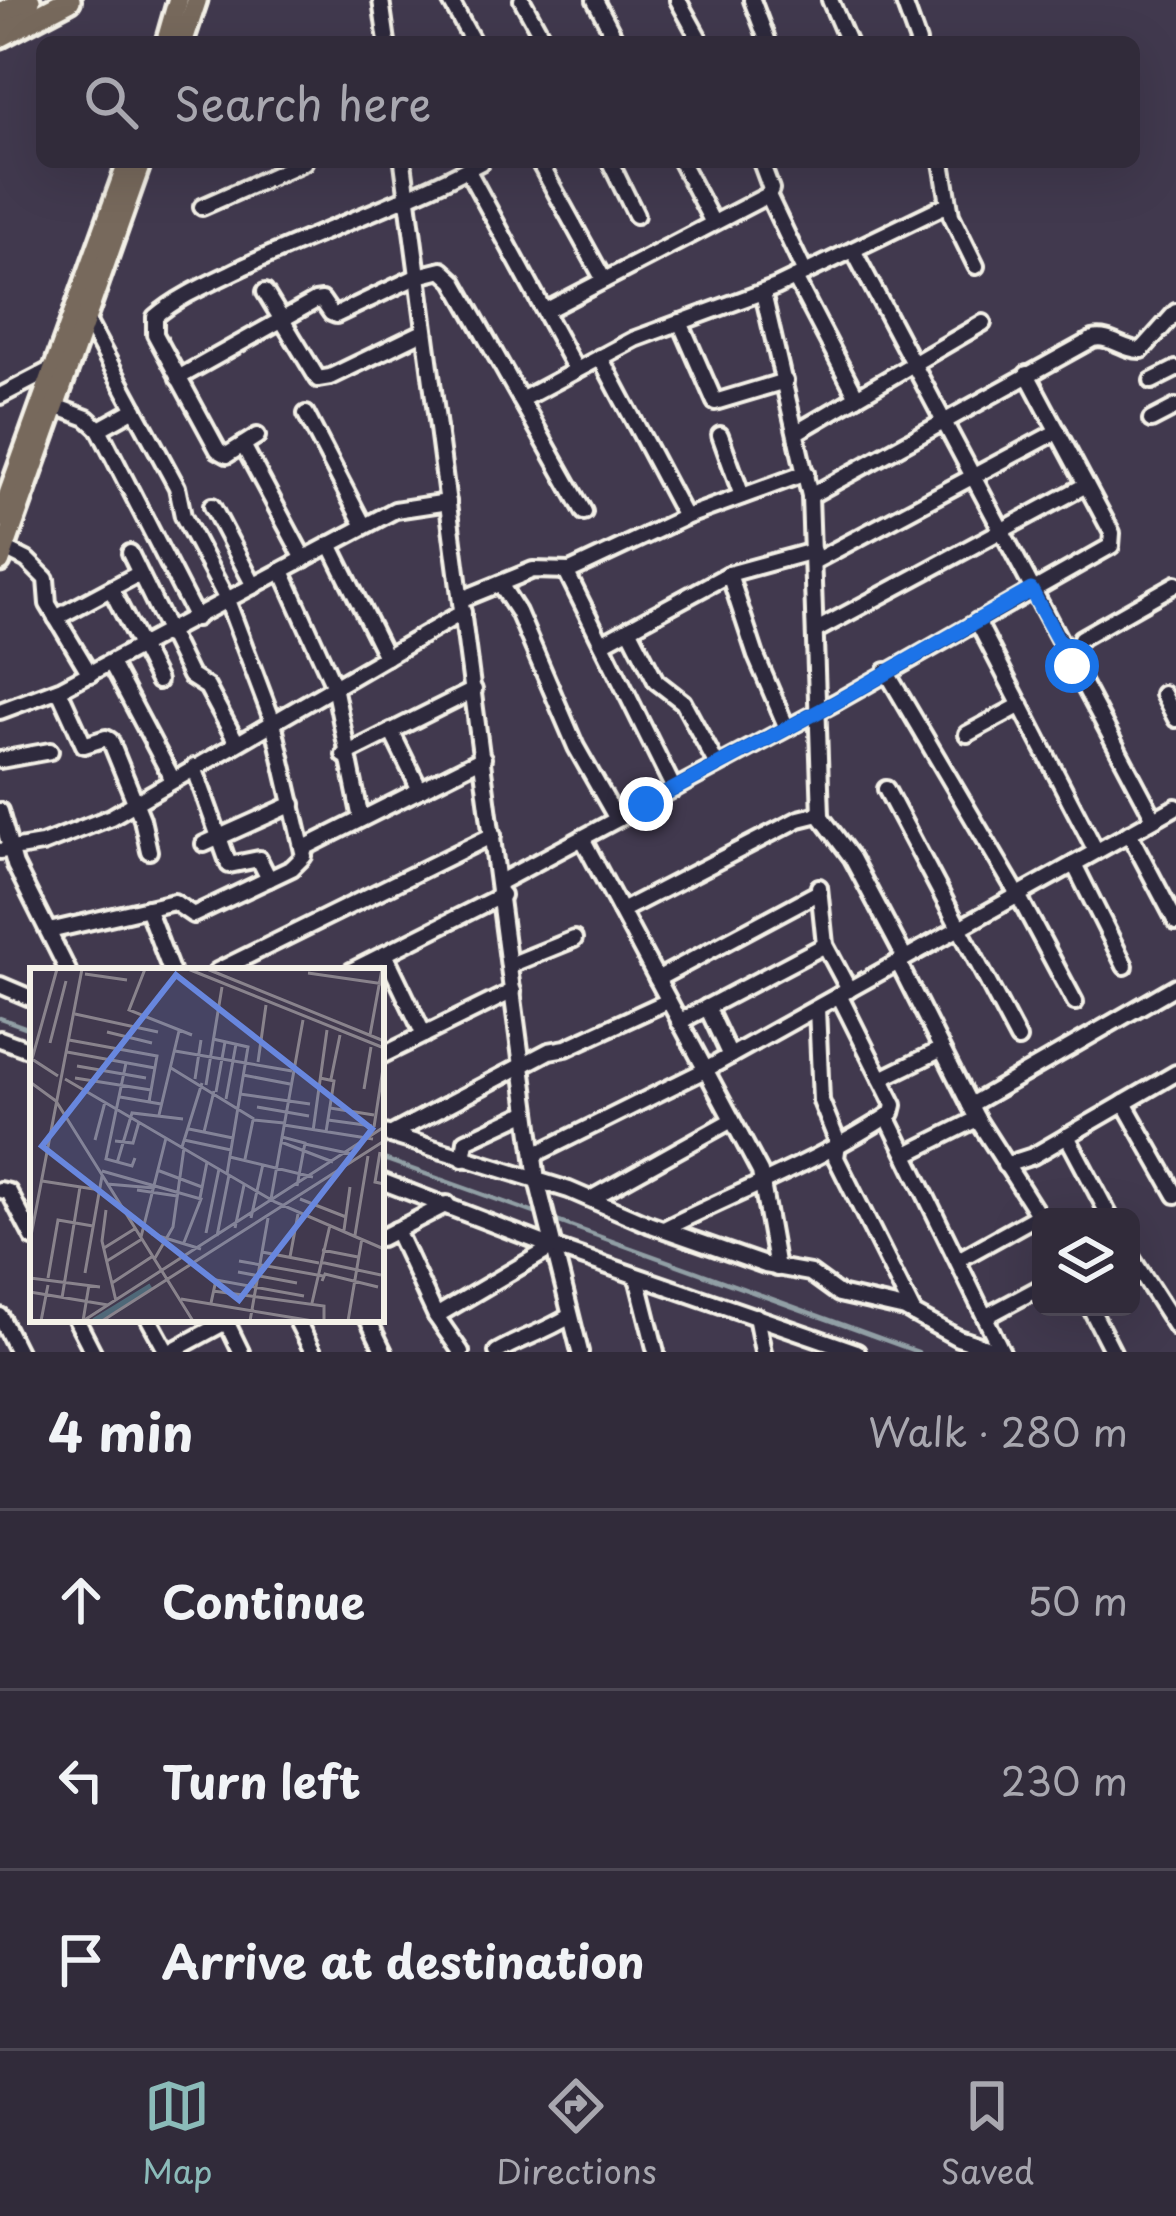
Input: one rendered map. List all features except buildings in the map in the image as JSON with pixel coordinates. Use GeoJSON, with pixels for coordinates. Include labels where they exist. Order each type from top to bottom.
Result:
{"type":"FeatureCollection","features":[{"type":"Feature","properties":{"kind":"highway"},"geometry":{"type":"LineString","coordinates":[[0,14],[28,0]]}},
{"type":"Feature","properties":{"kind":"highway"},"geometry":{"type":"LineString","coordinates":[[0,37],[69,0]]}},
{"type":"Feature","properties":{"kind":"main road"},"geometry":{"type":"LineString","coordinates":[[168,36],[178,0]]}},
{"type":"Feature","properties":{"kind":"main road"},"geometry":{"type":"LineString","coordinates":[[185,36],[197,0]]}},
{"type":"Feature","properties":{"kind":"main road"},"geometry":{"type":"LineString","coordinates":[[0,518],[126,168]]}},
{"type":"Feature","properties":{"kind":"main road"},"geometry":{"type":"LineString","coordinates":[[2,556],[139,168]]}},
{"type":"Feature","properties":{"kind":"street"},"geometry":{"type":"LineString","coordinates":[[381,0],[386,36]]}},
{"type":"Feature","properties":{"kind":"street"},"geometry":{"type":"LineString","coordinates":[[450,0],[469,36]]}},
{"type":"Feature","properties":{"kind":"street"},"geometry":{"type":"LineString","coordinates":[[522,0],[542,36]]}},
{"type":"Feature","properties":{"kind":"street"},"geometry":{"type":"LineString","coordinates":[[595,0],[614,36]]}},
{"type":"Feature","properties":{"kind":"street"},"geometry":{"type":"LineString","coordinates":[[679,0],[698,36]]}},
{"type":"Feature","properties":{"kind":"street"},"geometry":{"type":"LineString","coordinates":[[752,0],[766,36]]}},
{"type":"Feature","properties":{"kind":"street"},"geometry":{"type":"LineString","coordinates":[[830,0],[845,36]]}},
{"type":"Feature","properties":{"kind":"street"},"geometry":{"type":"LineString","coordinates":[[903,0],[916,36]]}},
{"type":"Feature","properties":{"kind":"street"},"geometry":{"type":"LineString","coordinates":[[202,207],[290,168]]}},
{"type":"Feature","properties":{"kind":"street"},"geometry":{"type":"LineString","coordinates":[[404,168],[534,1156],[580,1352]]}},
{"type":"Feature","properties":{"kind":"street"},"geometry":{"type":"LineString","coordinates":[[304,559],[250,440],[225,455],[218,450],[155,334],[154,321],[158,314],[274,252],[468,168]]}},
{"type":"Feature","properties":{"kind":"street"},"geometry":{"type":"LineString","coordinates":[[475,168],[576,370]]}},
{"type":"Feature","properties":{"kind":"street"},"geometry":{"type":"LineString","coordinates":[[541,168],[604,280]]}},
{"type":"Feature","properties":{"kind":"street"},"geometry":{"type":"LineString","coordinates":[[613,168],[636,215]]}},
{"type":"Feature","properties":{"kind":"street"},"geometry":{"type":"LineString","coordinates":[[684,168],[712,221]]}},
{"type":"Feature","properties":{"kind":"street"},"geometry":{"type":"LineString","coordinates":[[545,311],[768,195],[771,189],[763,168]]}},
{"type":"Feature","properties":{"kind":"street"},"geometry":{"type":"LineString","coordinates":[[943,168],[948,204],[976,266]]}},
{"type":"Feature","properties":{"kind":"street"},"geometry":{"type":"LineString","coordinates":[[768,195],[856,397]]}},
{"type":"Feature","properties":{"kind":"street"},"geometry":{"type":"LineString","coordinates":[[520,400],[600,357],[764,292],[948,204]]}},
{"type":"Feature","properties":{"kind":"street"},"geometry":{"type":"LineString","coordinates":[[853,250],[1154,818]]}},
{"type":"Feature","properties":{"kind":"street"},"geometry":{"type":"LineString","coordinates":[[178,378],[319,300],[336,315],[418,276],[442,270],[584,512]]}},
{"type":"Feature","properties":{"kind":"street"},"geometry":{"type":"LineString","coordinates":[[265,292],[309,370],[321,380],[425,331]]}},
{"type":"Feature","properties":{"kind":"street"},"geometry":{"type":"LineString","coordinates":[[764,292],[810,496],[821,814],[852,858],[973,1112],[1035,1208]]}},
{"type":"Feature","properties":{"kind":"street"},"geometry":{"type":"LineString","coordinates":[[810,496],[1100,338],[1142,350],[1176,312]]}},
{"type":"Feature","properties":{"kind":"street"},"geometry":{"type":"LineString","coordinates":[[50,931],[176,902],[191,916],[301,863],[304,848],[273,722],[227,600],[183,516],[177,487],[86,319]]}},
{"type":"Feature","properties":{"kind":"street"},"geometry":{"type":"LineString","coordinates":[[680,322],[715,402],[784,382]]}},
{"type":"Feature","properties":{"kind":"street"},"geometry":{"type":"LineString","coordinates":[[797,432],[983,322]]}},
{"type":"Feature","properties":{"kind":"street"},"geometry":{"type":"LineString","coordinates":[[600,357],[685,517]]}},
{"type":"Feature","properties":{"kind":"street"},"geometry":{"type":"LineString","coordinates":[[1,393],[73,358]]}},
{"type":"Feature","properties":{"kind":"street"},"geometry":{"type":"LineString","coordinates":[[1152,381],[1176,369]]}},
{"type":"Feature","properties":{"kind":"street"},"geometry":{"type":"LineString","coordinates":[[357,968],[1113,542],[1027,374]]}},
{"type":"Feature","properties":{"kind":"street"},"geometry":{"type":"LineString","coordinates":[[56,406],[87,418],[99,429],[196,618]]}},
{"type":"Feature","properties":{"kind":"street"},"geometry":{"type":"LineString","coordinates":[[1151,420],[1176,407]]}},
{"type":"Feature","properties":{"kind":"street"},"geometry":{"type":"LineString","coordinates":[[99,429],[135,409]]}},
{"type":"Feature","properties":{"kind":"street"},"geometry":{"type":"LineString","coordinates":[[306,414],[364,526]]}},
{"type":"Feature","properties":{"kind":"street"},"geometry":{"type":"LineString","coordinates":[[602,643],[729,574],[813,556],[1058,431]]}},
{"type":"Feature","properties":{"kind":"street"},"geometry":{"type":"LineString","coordinates":[[720,435],[742,496]]}},
{"type":"Feature","properties":{"kind":"street"},"geometry":{"type":"LineString","coordinates":[[4,850],[65,836],[111,817],[386,657],[500,584],[533,570],[566,572],[685,517],[806,473]]}},
{"type":"Feature","properties":{"kind":"street"},"geometry":{"type":"LineString","coordinates":[[815,631],[1086,485]]}},
{"type":"Feature","properties":{"kind":"street"},"geometry":{"type":"LineString","coordinates":[[0,711],[59,690],[400,508],[448,502]]}},
{"type":"Feature","properties":{"kind":"street"},"geometry":{"type":"LineString","coordinates":[[212,506],[254,586]]}},
{"type":"Feature","properties":{"kind":"street"},"geometry":{"type":"LineString","coordinates":[[331,544],[386,657]]}},
{"type":"Feature","properties":{"kind":"street"},"geometry":{"type":"LineString","coordinates":[[130,553],[190,676],[207,687],[236,741]]}},
{"type":"Feature","properties":{"kind":"street"},"geometry":{"type":"LineString","coordinates":[[2,556],[27,560],[46,579],[47,601],[90,674]]}},
{"type":"Feature","properties":{"kind":"street"},"geometry":{"type":"LineString","coordinates":[[282,571],[334,686],[344,755],[361,819]]}},
{"type":"Feature","properties":{"kind":"street"},"geometry":{"type":"LineString","coordinates":[[566,572],[674,789]]}},
{"type":"Feature","properties":{"kind":"street"},"geometry":{"type":"LineString","coordinates":[[56,618],[138,574]]}},
{"type":"Feature","properties":{"kind":"street"},"geometry":{"type":"LineString","coordinates":[[729,574],[786,726]]}},
{"type":"Feature","properties":{"kind":"street"},"geometry":{"type":"LineString","coordinates":[[500,584],[518,612],[565,724],[617,819]]}},
{"type":"Feature","properties":{"kind":"street"},"geometry":{"type":"LineString","coordinates":[[1081,638],[1176,584]]}},
{"type":"Feature","properties":{"kind":"street"},"geometry":{"type":"LineString","coordinates":[[111,589],[158,681]]}},
{"type":"Feature","properties":{"kind":"street"},"geometry":{"type":"LineString","coordinates":[[977,620],[1096,851]]}},
{"type":"Feature","properties":{"kind":"street"},"geometry":{"type":"LineString","coordinates":[[629,628],[656,681],[683,701],[717,765]]}},
{"type":"Feature","properties":{"kind":"street"},"geometry":{"type":"LineString","coordinates":[[111,663],[173,780]]}},
{"type":"Feature","properties":{"kind":"street"},"geometry":{"type":"LineString","coordinates":[[886,671],[1076,1002]]}},
{"type":"Feature","properties":{"kind":"street"},"geometry":{"type":"LineString","coordinates":[[59,690],[84,746],[110,740],[149,851]]}},
{"type":"Feature","properties":{"kind":"street"},"geometry":{"type":"LineString","coordinates":[[344,755],[474,690]]}},
{"type":"Feature","properties":{"kind":"street"},"geometry":{"type":"LineString","coordinates":[[1163,694],[1176,719]]}},
{"type":"Feature","properties":{"kind":"street"},"geometry":{"type":"LineString","coordinates":[[967,734],[1021,705]]}},
{"type":"Feature","properties":{"kind":"street"},"geometry":{"type":"LineString","coordinates":[[391,731],[420,790]]}},
{"type":"Feature","properties":{"kind":"street"},"geometry":{"type":"LineString","coordinates":[[0,760],[50,751]]}},
{"type":"Feature","properties":{"kind":"street"},"geometry":{"type":"LineString","coordinates":[[304,848],[483,758]]}},
{"type":"Feature","properties":{"kind":"street"},"geometry":{"type":"LineString","coordinates":[[194,767],[211,841],[230,866],[260,860],[268,880]]}},
{"type":"Feature","properties":{"kind":"street"},"geometry":{"type":"LineString","coordinates":[[886,789],[1018,1039]]}},
{"type":"Feature","properties":{"kind":"street"},"geometry":{"type":"LineString","coordinates":[[211,841],[293,804]]}},
{"type":"Feature","properties":{"kind":"street"},"geometry":{"type":"LineString","coordinates":[[534,1156],[705,1070],[1176,807]]}},
{"type":"Feature","properties":{"kind":"street"},"geometry":{"type":"LineString","coordinates":[[0,811],[4,850],[67,968]]}},
{"type":"Feature","properties":{"kind":"street"},"geometry":{"type":"LineString","coordinates":[[620,911],[799,819],[821,814]]}},
{"type":"Feature","properties":{"kind":"street"},"geometry":{"type":"LineString","coordinates":[[1129,833],[1176,922]]}},
{"type":"Feature","properties":{"kind":"street"},"geometry":{"type":"LineString","coordinates":[[224,968],[493,835]]}},
{"type":"Feature","properties":{"kind":"street"},"geometry":{"type":"LineString","coordinates":[[582,838],[762,1179],[777,1268]]}},
{"type":"Feature","properties":{"kind":"street"},"geometry":{"type":"LineString","coordinates":[[1074,864],[1125,966]]}},
{"type":"Feature","properties":{"kind":"street"},"geometry":{"type":"LineString","coordinates":[[656,979],[819,889],[825,945],[894,1106],[887,1116],[806,1165],[762,1179],[664,1229]]}},
{"type":"Feature","properties":{"kind":"street"},"geometry":{"type":"LineString","coordinates":[[147,908],[170,968]]}},
{"type":"Feature","properties":{"kind":"street"},"geometry":{"type":"LineString","coordinates":[[510,965],[574,939]]}},
{"type":"Feature","properties":{"kind":"street"},"geometry":{"type":"LineString","coordinates":[[680,1022],[825,945]]}},
{"type":"Feature","properties":{"kind":"street"},"geometry":{"type":"LineString","coordinates":[[385,954],[424,1035]]}},
{"type":"Feature","properties":{"kind":"street"},"geometry":{"type":"LineString","coordinates":[[0,985],[30,997]]}},
{"type":"Feature","properties":{"kind":"street"},"geometry":{"type":"LineString","coordinates":[[907,1154],[1176,986]]}},
{"type":"Feature","properties":{"kind":"street"},"geometry":{"type":"LineString","coordinates":[[384,1055],[513,991]]}},
{"type":"Feature","properties":{"kind":"street"},"geometry":{"type":"LineString","coordinates":[[385,1133],[549,1051],[566,1048],[668,1001]]}},
{"type":"Feature","properties":{"kind":"street"},"geometry":{"type":"LineString","coordinates":[[707,1007],[730,1056]]}},
{"type":"Feature","properties":{"kind":"street"},"geometry":{"type":"LineString","coordinates":[[817,1008],[821,1101],[838,1146],[836,1158],[914,1314]]}},
{"type":"Feature","properties":{"kind":"street"},"geometry":{"type":"LineString","coordinates":[[0,1039],[30,1050]]}},
{"type":"Feature","properties":{"kind":"street"},"geometry":{"type":"LineString","coordinates":[[880,1079],[940,1049]]}},
{"type":"Feature","properties":{"kind":"street"},"geometry":{"type":"LineString","coordinates":[[1005,1165],[1033,1156],[1176,1073]]}},
{"type":"Feature","properties":{"kind":"street"},"geometry":{"type":"LineString","coordinates":[[1124,1103],[1176,1195]]}},
{"type":"Feature","properties":{"kind":"street"},"geometry":{"type":"LineString","coordinates":[[463,1159],[466,1141],[528,1112]]}},
{"type":"Feature","properties":{"kind":"street"},"geometry":{"type":"LineString","coordinates":[[887,1116],[1001,1352]]}},
{"type":"Feature","properties":{"kind":"street"},"geometry":{"type":"LineString","coordinates":[[592,1198],[732,1120]]}},
{"type":"Feature","properties":{"kind":"street"},"geometry":{"type":"LineString","coordinates":[[385,1133],[592,1198],[777,1268],[810,1273],[839,1294],[914,1314],[958,1339],[1001,1352]]}},
{"type":"Feature","properties":{"kind":"street"},"geometry":{"type":"LineString","coordinates":[[1067,1136],[1105,1208]]}},
{"type":"Feature","properties":{"kind":"street"},"geometry":{"type":"LineString","coordinates":[[1162,1172],[1176,1160]]}},
{"type":"Feature","properties":{"kind":"street"},"geometry":{"type":"LineString","coordinates":[[384,1182],[554,1247],[857,1352]]}},
{"type":"Feature","properties":{"kind":"street"},"geometry":{"type":"LineString","coordinates":[[0,1190],[9,1192],[30,1232]]}},
{"type":"Feature","properties":{"kind":"street"},"geometry":{"type":"LineString","coordinates":[[384,1236],[447,1204]]}},
{"type":"Feature","properties":{"kind":"street"},"geometry":{"type":"LineString","coordinates":[[958,1260],[1032,1221]]}},
{"type":"Feature","properties":{"kind":"street"},"geometry":{"type":"LineString","coordinates":[[396,1230],[436,1316],[461,1352]]}},
{"type":"Feature","properties":{"kind":"street"},"geometry":{"type":"LineString","coordinates":[[436,1316],[554,1247]]}},
{"type":"Feature","properties":{"kind":"street"},"geometry":{"type":"LineString","coordinates":[[1140,1270],[1176,1327]]}},
{"type":"Feature","properties":{"kind":"street"},"geometry":{"type":"LineString","coordinates":[[638,1277],[656,1352]]}},
{"type":"Feature","properties":{"kind":"street"},"geometry":{"type":"LineString","coordinates":[[985,1317],[1032,1292]]}},
{"type":"Feature","properties":{"kind":"street"},"geometry":{"type":"LineString","coordinates":[[0,1316],[18,1352]]}},
{"type":"Feature","properties":{"kind":"street"},"geometry":{"type":"LineString","coordinates":[[496,1352],[520,1339],[537,1337],[570,1316]]}},
{"type":"Feature","properties":{"kind":"street"},"geometry":{"type":"LineString","coordinates":[[756,1316],[764,1352]]}},
{"type":"Feature","properties":{"kind":"street"},"geometry":{"type":"LineString","coordinates":[[1095,1316],[1113,1352]]}},
{"type":"Feature","properties":{"kind":"street"},"geometry":{"type":"LineString","coordinates":[[78,1322],[93,1352]]}},
{"type":"Feature","properties":{"kind":"street"},"geometry":{"type":"LineString","coordinates":[[151,1322],[169,1352],[223,1322]]}},
{"type":"Feature","properties":{"kind":"street"},"geometry":{"type":"LineString","coordinates":[[228,1322],[241,1352]]}},
{"type":"Feature","properties":{"kind":"street"},"geometry":{"type":"LineString","coordinates":[[298,1322],[313,1352]]}},
{"type":"Feature","properties":{"kind":"street"},"geometry":{"type":"LineString","coordinates":[[369,1322],[384,1352]]}},
{"type":"Feature","properties":{"kind":"waterway"},"geometry":{"type":"LineString","coordinates":[[0,1018],[30,1029]]}},
{"type":"Feature","properties":{"kind":"waterway"},"geometry":{"type":"LineString","coordinates":[[384,1159],[540,1215]]}},
{"type":"Feature","properties":{"kind":"waterway"},"geometry":{"type":"LineString","coordinates":[[551,1219],[918,1352]]}},
{"type":"Feature","properties":{"kind":"route"},"geometry":{"type":"LineString","coordinates":[[646,804],[1031,590],[1072,666]]}}]}
